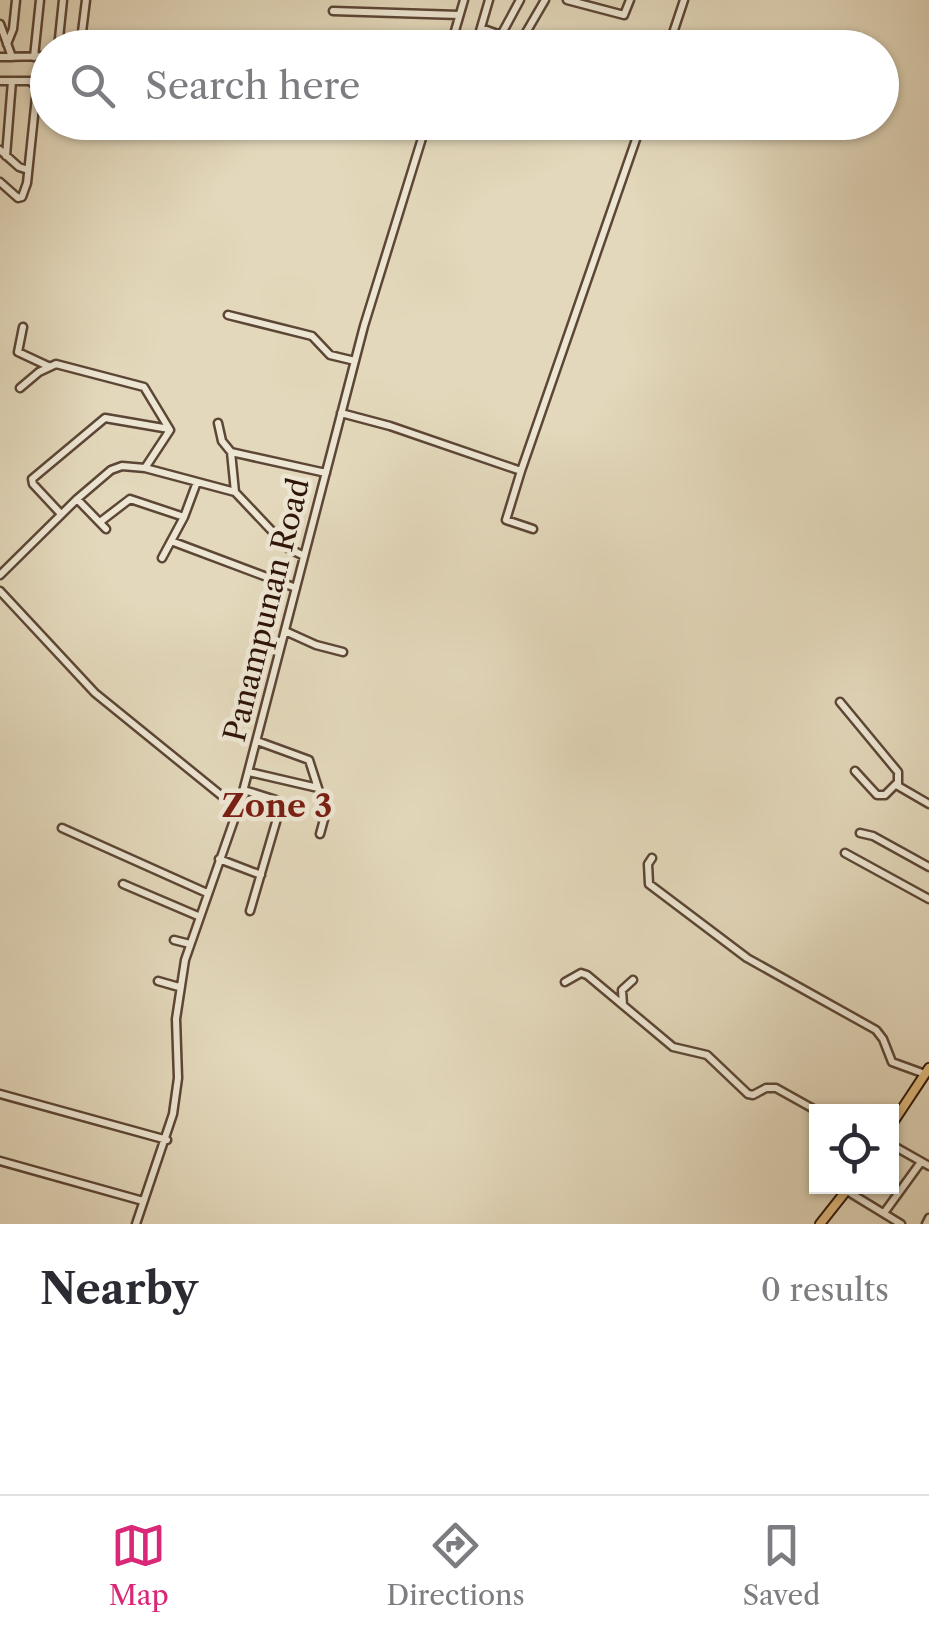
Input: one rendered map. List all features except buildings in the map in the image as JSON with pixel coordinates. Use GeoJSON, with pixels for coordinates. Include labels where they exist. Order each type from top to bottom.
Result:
{"type":"FeatureCollection","features":[{"type":"Feature","properties":{"kind":"main road"},"geometry":{"type":"LineString","coordinates":[[899,1113],[927,1071]]}},
{"type":"Feature","properties":{"kind":"main road"},"geometry":{"type":"LineString","coordinates":[[826,1222],[845,1194]]}},
{"type":"Feature","properties":{"kind":"street"},"geometry":{"type":"LineString","coordinates":[[6,44],[16,0]]}},
{"type":"Feature","properties":{"kind":"street"},"geometry":{"type":"LineString","coordinates":[[37,30],[40,0]]}},
{"type":"Feature","properties":{"kind":"street"},"geometry":{"type":"LineString","coordinates":[[60,30],[63,0]]}},
{"type":"Feature","properties":{"kind":"street"},"geometry":{"type":"LineString","coordinates":[[82,30],[86,0]]}},
{"type":"Feature","properties":{"kind":"street"},"geometry":{"type":"LineString","coordinates":[[454,30],[464,0]]}},
{"type":"Feature","properties":{"kind":"street"},"geometry":{"type":"LineString","coordinates":[[488,30],[481,28],[489,0]]}},
{"type":"Feature","properties":{"kind":"street"},"geometry":{"type":"LineString","coordinates":[[503,30],[520,0]]}},
{"type":"Feature","properties":{"kind":"street"},"geometry":{"type":"LineString","coordinates":[[528,30],[545,0]]}},
{"type":"Feature","properties":{"kind":"street"},"geometry":{"type":"LineString","coordinates":[[566,0],[624,16],[630,0]]}},
{"type":"Feature","properties":{"kind":"street"},"geometry":{"type":"LineString","coordinates":[[674,30],[684,0]]}},
{"type":"Feature","properties":{"kind":"street"},"geometry":{"type":"LineString","coordinates":[[333,11],[459,15]]}},
{"type":"Feature","properties":{"kind":"street"},"geometry":{"type":"LineString","coordinates":[[0,24],[12,57]]}},
{"type":"Feature","properties":{"kind":"street"},"geometry":{"type":"LineString","coordinates":[[0,57],[30,57]]}},
{"type":"Feature","properties":{"kind":"street"},"geometry":{"type":"LineString","coordinates":[[0,82],[30,81]]}},
{"type":"Feature","properties":{"kind":"street"},"geometry":{"type":"LineString","coordinates":[[12,82],[3,153],[28,170]]}},
{"type":"Feature","properties":{"kind":"street"},"geometry":{"type":"LineString","coordinates":[[0,182],[20,198],[25,191],[31,140]]}},
{"type":"Feature","properties":{"kind":"street","name":"Panampunan Road"},"geometry":{"type":"LineString","coordinates":[[136,1224],[167,1140],[178,1078],[179,987],[190,944],[244,790],[354,361],[421,140]]}},
{"type":"Feature","properties":{"kind":"street"},"geometry":{"type":"LineString","coordinates":[[533,530],[506,520],[636,140]]}},
{"type":"Feature","properties":{"kind":"street"},"geometry":{"type":"LineString","coordinates":[[228,314],[312,336],[330,355],[354,361]]}},
{"type":"Feature","properties":{"kind":"street"},"geometry":{"type":"LineString","coordinates":[[23,327],[18,352],[50,366]]}},
{"type":"Feature","properties":{"kind":"street"},"geometry":{"type":"LineString","coordinates":[[20,388],[50,366],[65,364],[138,384],[148,392],[170,430]]}},
{"type":"Feature","properties":{"kind":"street"},"geometry":{"type":"LineString","coordinates":[[341,413],[521,471]]}},
{"type":"Feature","properties":{"kind":"street"},"geometry":{"type":"LineString","coordinates":[[62,514],[32,484],[32,479],[94,425],[111,418],[170,430]]}},
{"type":"Feature","properties":{"kind":"street"},"geometry":{"type":"LineString","coordinates":[[218,423],[222,441],[231,452],[235,492]]}},
{"type":"Feature","properties":{"kind":"street"},"geometry":{"type":"LineString","coordinates":[[145,468],[170,430]]}},
{"type":"Feature","properties":{"kind":"street"},"geometry":{"type":"LineString","coordinates":[[231,452],[326,472]]}},
{"type":"Feature","properties":{"kind":"street"},"geometry":{"type":"LineString","coordinates":[[0,575],[77,499],[117,466],[145,468],[235,492],[288,548],[304,556]]}},
{"type":"Feature","properties":{"kind":"street"},"geometry":{"type":"LineString","coordinates":[[162,558],[184,517],[196,482]]}},
{"type":"Feature","properties":{"kind":"street"},"geometry":{"type":"LineString","coordinates":[[77,499],[103,526],[130,499],[184,517]]}},
{"type":"Feature","properties":{"kind":"street"},"geometry":{"type":"LineString","coordinates":[[172,541],[296,588]]}},
{"type":"Feature","properties":{"kind":"street"},"geometry":{"type":"LineString","coordinates":[[0,591],[95,693],[238,809]]}},
{"type":"Feature","properties":{"kind":"street"},"geometry":{"type":"LineString","coordinates":[[285,630],[316,645],[343,652]]}},
{"type":"Feature","properties":{"kind":"street"},"geometry":{"type":"LineString","coordinates":[[840,702],[898,772],[896,784],[885,796],[877,795],[856,771]]}},
{"type":"Feature","properties":{"kind":"street"},"geometry":{"type":"LineString","coordinates":[[257,742],[306,758],[311,764],[326,812],[320,834]]}},
{"type":"Feature","properties":{"kind":"street"},"geometry":{"type":"LineString","coordinates":[[248,772],[318,788]]}},
{"type":"Feature","properties":{"kind":"street"},"geometry":{"type":"LineString","coordinates":[[896,784],[929,804]]}},
{"type":"Feature","properties":{"kind":"street"},"geometry":{"type":"LineString","coordinates":[[244,790],[281,805],[250,911]]}},
{"type":"Feature","properties":{"kind":"street"},"geometry":{"type":"LineString","coordinates":[[62,828],[207,892]]}},
{"type":"Feature","properties":{"kind":"street"},"geometry":{"type":"LineString","coordinates":[[860,833],[929,867]]}},
{"type":"Feature","properties":{"kind":"street"},"geometry":{"type":"LineString","coordinates":[[845,852],[929,898]]}},
{"type":"Feature","properties":{"kind":"street"},"geometry":{"type":"LineString","coordinates":[[652,858],[648,864],[649,884],[670,903],[747,958],[876,1030],[884,1039],[892,1062],[927,1071]]}},
{"type":"Feature","properties":{"kind":"street"},"geometry":{"type":"LineString","coordinates":[[219,860],[262,875]]}},
{"type":"Feature","properties":{"kind":"street"},"geometry":{"type":"LineString","coordinates":[[123,884],[198,916]]}},
{"type":"Feature","properties":{"kind":"street"},"geometry":{"type":"LineString","coordinates":[[174,940],[190,944]]}},
{"type":"Feature","properties":{"kind":"street"},"geometry":{"type":"LineString","coordinates":[[565,982],[587,974],[679,1051],[700,1053],[714,1060],[748,1094],[776,1088],[809,1106]]}},
{"type":"Feature","properties":{"kind":"street"},"geometry":{"type":"LineString","coordinates":[[158,980],[179,987]]}},
{"type":"Feature","properties":{"kind":"street"},"geometry":{"type":"LineString","coordinates":[[624,1006],[622,990],[634,980]]}},
{"type":"Feature","properties":{"kind":"street"},"geometry":{"type":"LineString","coordinates":[[0,1094],[167,1140]]}},
{"type":"Feature","properties":{"kind":"street"},"geometry":{"type":"LineString","coordinates":[[884,1213],[925,1164],[899,1149]]}},
{"type":"Feature","properties":{"kind":"street"},"geometry":{"type":"LineString","coordinates":[[0,1162],[144,1202]]}},
{"type":"Feature","properties":{"kind":"street"},"geometry":{"type":"LineString","coordinates":[[856,1194],[900,1224]]}},
{"type":"Feature","properties":{"kind":"district","name":"Zone 3"},"geometry":{"type":"Point","coordinates":[277,806]}}]}
